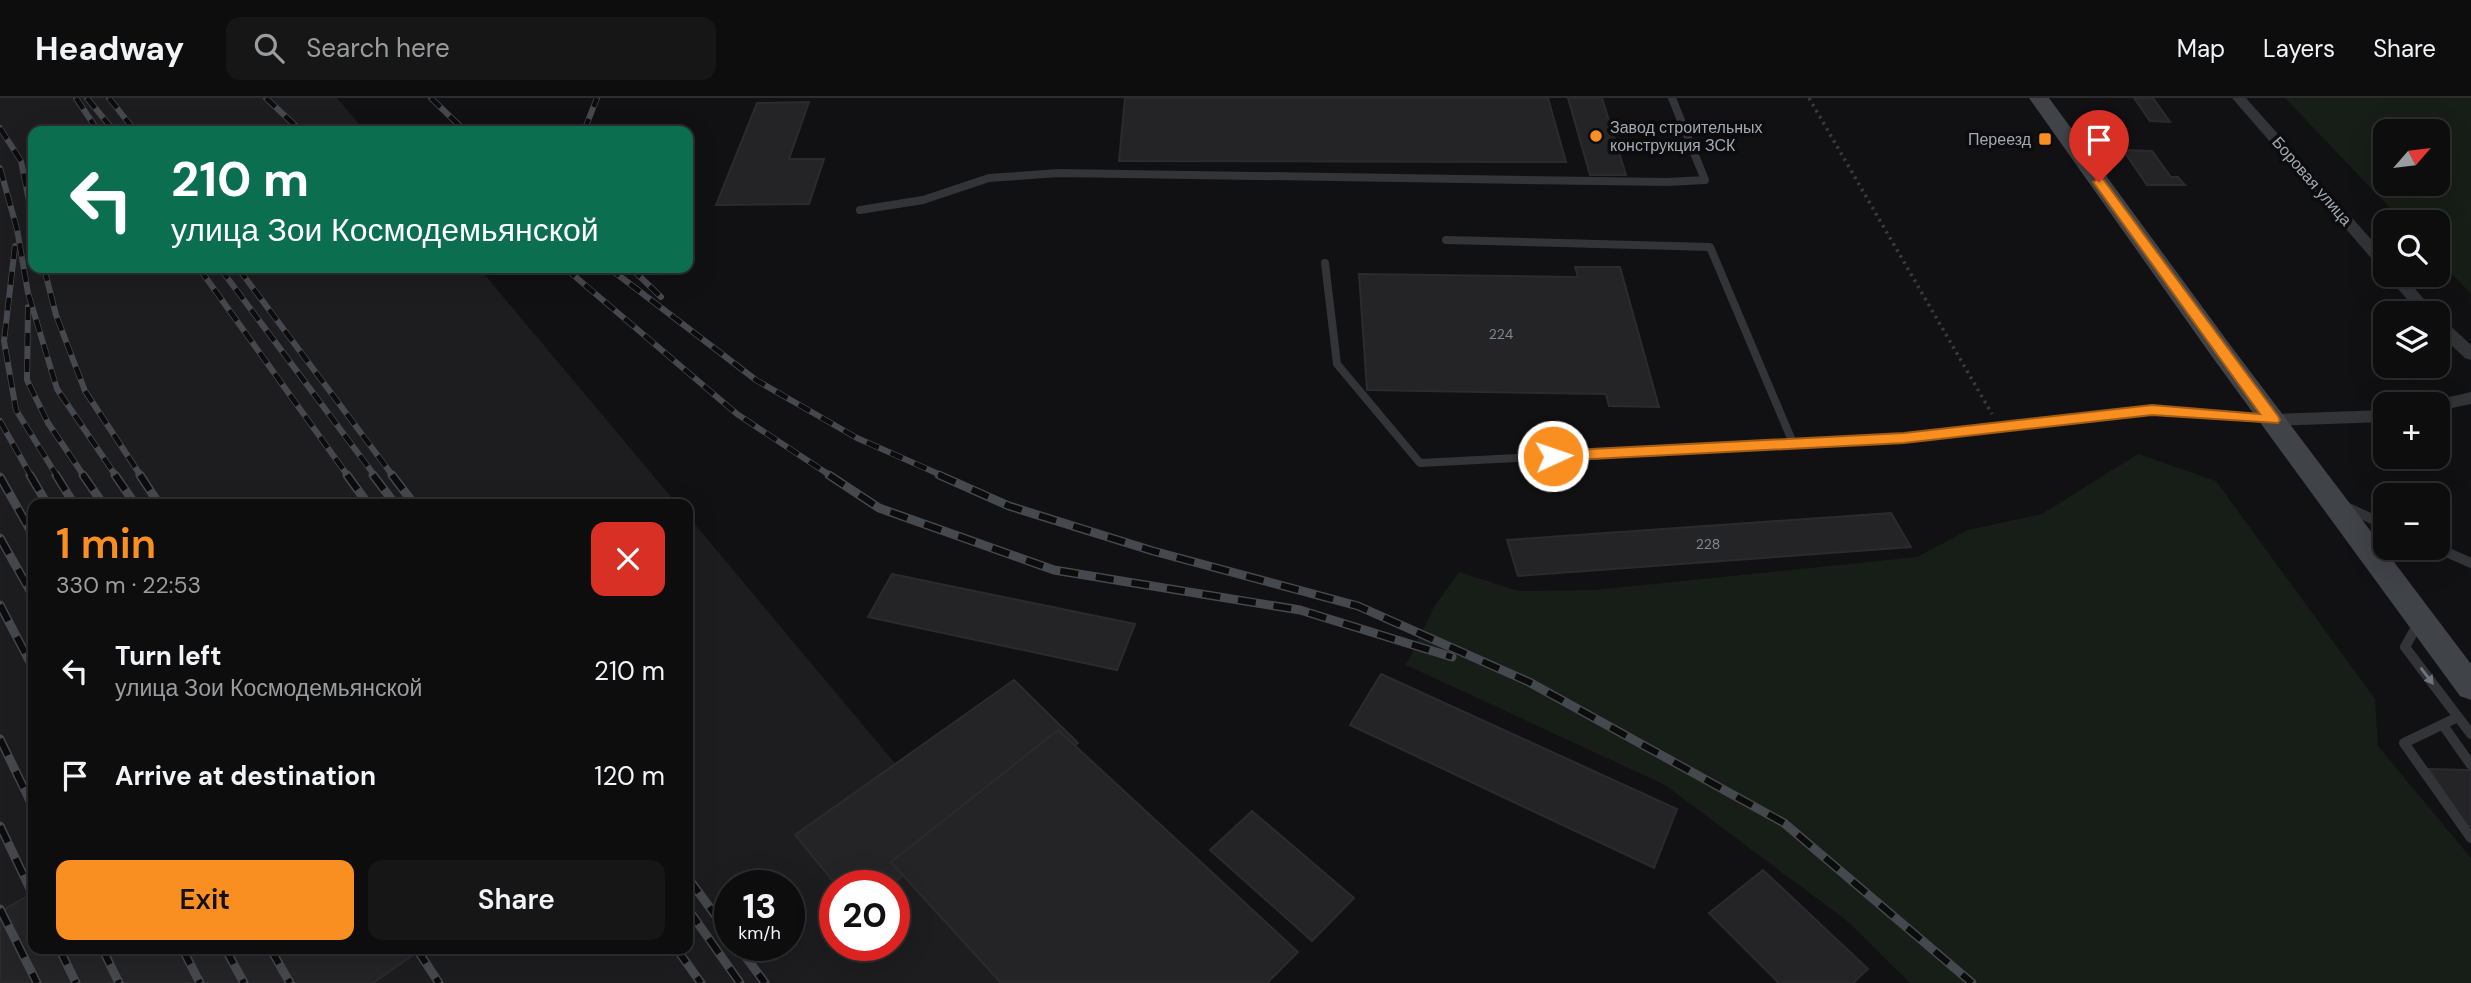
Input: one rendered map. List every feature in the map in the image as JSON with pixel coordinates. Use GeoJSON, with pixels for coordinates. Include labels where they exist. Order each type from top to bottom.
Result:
{"type":"FeatureCollection","features":[{"type":"Feature","properties":{"kind":"main road"},"geometry":{"type":"LineString","coordinates":[[2039,98],[2471,687]]}},
{"type":"Feature","properties":{"kind":"street","name":"Боровая улица"},"geometry":{"type":"LineString","coordinates":[[2239,98],[2373,250]]}},
{"type":"Feature","properties":{"kind":"street"},"geometry":{"type":"LineString","coordinates":[[2405,287],[2417,301]]}},
{"type":"Feature","properties":{"kind":"street"},"geometry":{"type":"LineString","coordinates":[[2450,335],[2471,354]]}},
{"type":"Feature","properties":{"kind":"street"},"geometry":{"type":"LineString","coordinates":[[2450,402],[2471,398]]}},
{"type":"Feature","properties":{"kind":"street"},"geometry":{"type":"LineString","coordinates":[[2273,420],[2373,416]]}},
{"type":"Feature","properties":{"kind":"lane"},"geometry":{"type":"LineString","coordinates":[[860,210],[923,200],[989,178],[1059,173],[1668,182],[1705,180],[1672,98]]}},
{"type":"Feature","properties":{"kind":"lane"},"geometry":{"type":"LineString","coordinates":[[1446,240],[1710,247],[1793,443]]}},
{"type":"Feature","properties":{"kind":"lane"},"geometry":{"type":"LineString","coordinates":[[1325,263],[1337,364],[1420,463],[1904,438],[2152,410],[2273,420]]}},
{"type":"Feature","properties":{"kind":"lane"},"geometry":{"type":"LineString","coordinates":[[2333,501],[2373,519]]}},
{"type":"Feature","properties":{"kind":"lane"},"geometry":{"type":"LineString","coordinates":[[2450,554],[2471,563]]}},
{"type":"Feature","properties":{"kind":"lane"},"geometry":{"type":"LineString","coordinates":[[2421,619],[2406,647],[2471,734]]}},
{"type":"Feature","properties":{"kind":"lane"},"geometry":{"type":"LineString","coordinates":[[2458,717],[2404,743],[2471,838]]}},
{"type":"Feature","properties":{"kind":"lane"},"geometry":{"type":"LineString","coordinates":[[2443,725],[2471,765]]}},
{"type":"Feature","properties":{"kind":"path"},"geometry":{"type":"LineString","coordinates":[[1809,98],[1927,306],[2000,427]]}},
{"type":"Feature","properties":{"kind":"shaded area"},"geometry":{"type":"Polygon","coordinates":[[[0,98],[337,98],[361,126],[28,126],[28,273],[483,273],[673,499],[28,499],[28,954],[693,954],[693,522],[1079,983],[0,983],[0,98]]]}},
{"type":"Feature","properties":{"kind":"shaded area"},"geometry":{"type":"Polygon","coordinates":[[[2285,98],[2471,98],[2471,294],[2450,272],[2450,210],[2392,210],[2378,196],[2450,196],[2450,119],[2373,119],[2373,190],[2285,98]]]}},
{"type":"Feature","properties":{"kind":"shaded area"},"geometry":{"type":"Polygon","coordinates":[[[2138,454],[2216,481],[2375,699],[2378,746],[2471,858],[2471,983],[1910,983],[1847,921],[1665,785],[1406,665],[1434,607],[1459,572],[1518,591],[1594,590],[1917,557],[1968,530],[2042,514],[2138,454]]]}},
{"type":"Feature","properties":{"kind":"building"},"geometry":{"type":"Polygon","coordinates":[[[1125,98],[1548,98],[1566,162],[1119,161],[1125,98]]]}},
{"type":"Feature","properties":{"kind":"building","name":"Завод строительных конструкция ЗСК"},"geometry":{"type":"Polygon","coordinates":[[[1568,98],[1602,98],[1626,175],[1590,175],[1568,98]]]}},
{"type":"Feature","properties":{"kind":"building"},"geometry":{"type":"Polygon","coordinates":[[[2134,98],[2153,98],[2170,122],[2150,121],[2134,98]]]}},
{"type":"Feature","properties":{"kind":"building"},"geometry":{"type":"Polygon","coordinates":[[[809,102],[789,159],[824,159],[809,204],[716,205],[757,103],[809,102]]]}},
{"type":"Feature","properties":{"kind":"building"},"geometry":{"type":"Polygon","coordinates":[[[2123,150],[2152,151],[2171,177],[2178,177],[2185,185],[2147,185],[2123,150]]]}},
{"type":"Feature","properties":{"kind":"building"},"geometry":{"type":"Polygon","coordinates":[[[1575,267],[1620,267],[1659,407],[1609,406],[1606,394],[1367,390],[1359,274],[1578,277],[1575,267]]]}},
{"type":"Feature","properties":{"kind":"building"},"geometry":{"type":"Polygon","coordinates":[[[1891,513],[1911,547],[1518,576],[1507,540],[1891,513]]]}},
{"type":"Feature","properties":{"kind":"building"},"geometry":{"type":"Polygon","coordinates":[[[892,574],[1135,624],[1117,670],[868,617],[892,574]]]}},
{"type":"Feature","properties":{"kind":"building"},"geometry":{"type":"Polygon","coordinates":[[[1381,674],[1677,809],[1654,868],[1350,725],[1381,674]]]}},
{"type":"Feature","properties":{"kind":"building"},"geometry":{"type":"Polygon","coordinates":[[[1014,680],[1078,743],[910,870],[824,870],[795,835],[1014,680]]]}},
{"type":"Feature","properties":{"kind":"building"},"geometry":{"type":"Polygon","coordinates":[[[1058,730],[1298,952],[1267,983],[1001,983],[910,883],[910,870],[898,870],[891,862],[1058,730]]]}},
{"type":"Feature","properties":{"kind":"building"},"geometry":{"type":"Polygon","coordinates":[[[2429,769],[2471,770],[2471,826],[2467,826],[2429,769]]]}},
{"type":"Feature","properties":{"kind":"building"},"geometry":{"type":"Polygon","coordinates":[[[1252,811],[1354,898],[1312,941],[1210,850],[1252,811]]]}},
{"type":"Feature","properties":{"kind":"building"},"geometry":{"type":"Polygon","coordinates":[[[1763,870],[1868,969],[1853,983],[1779,983],[1709,913],[1763,870]]]}},
{"type":"Feature","properties":{"kind":"building"},"geometry":{"type":"Polygon","coordinates":[[[28,896],[28,954],[414,954],[373,983],[0,983],[0,912],[28,896]]]}},
{"type":"Feature","properties":{"kind":"railway"},"geometry":{"type":"LineString","coordinates":[[76,98],[95,126]]}},
{"type":"Feature","properties":{"kind":"railway"},"geometry":{"type":"LineString","coordinates":[[87,98],[110,126]]}},
{"type":"Feature","properties":{"kind":"railway"},"geometry":{"type":"LineString","coordinates":[[109,98],[131,126]]}},
{"type":"Feature","properties":{"kind":"railway"},"geometry":{"type":"LineString","coordinates":[[266,98],[296,126]]}},
{"type":"Feature","properties":{"kind":"railway"},"geometry":{"type":"LineString","coordinates":[[431,98],[460,126]]}},
{"type":"Feature","properties":{"kind":"railway"},"geometry":{"type":"LineString","coordinates":[[586,126],[597,98]]}},
{"type":"Feature","properties":{"kind":"railway"},"geometry":{"type":"LineString","coordinates":[[0,128],[21,161],[28,196]]}},
{"type":"Feature","properties":{"kind":"railway"},"geometry":{"type":"LineString","coordinates":[[0,168],[17,229],[28,293],[57,389],[116,476]]}},
{"type":"Feature","properties":{"kind":"railway"},"geometry":{"type":"LineString","coordinates":[[15,246],[4,341],[16,410],[57,476]]}},
{"type":"Feature","properties":{"kind":"railway"},"geometry":{"type":"LineString","coordinates":[[45,273],[56,315],[85,391],[141,476]]}},
{"type":"Feature","properties":{"kind":"railway"},"geometry":{"type":"LineString","coordinates":[[203,273],[348,476]]}},
{"type":"Feature","properties":{"kind":"railway"},"geometry":{"type":"LineString","coordinates":[[224,273],[375,476]]}},
{"type":"Feature","properties":{"kind":"railway"},"geometry":{"type":"LineString","coordinates":[[242,273],[393,476]]}},
{"type":"Feature","properties":{"kind":"railway"},"geometry":{"type":"LineString","coordinates":[[571,273],[737,414],[831,476]]}},
{"type":"Feature","properties":{"kind":"railway"},"geometry":{"type":"LineString","coordinates":[[616,273],[756,380],[857,438],[943,476]]}},
{"type":"Feature","properties":{"kind":"railway"},"geometry":{"type":"LineString","coordinates":[[636,273],[661,297]]}},
{"type":"Feature","properties":{"kind":"railway"},"geometry":{"type":"LineString","coordinates":[[28,307],[27,380],[48,423],[84,476]]}},
{"type":"Feature","properties":{"kind":"railway"},"geometry":{"type":"LineString","coordinates":[[0,421],[31,476]]}},
{"type":"Feature","properties":{"kind":"railway"},"geometry":{"type":"LineString","coordinates":[[30,475],[44,499]]}},
{"type":"Feature","properties":{"kind":"railway"},"geometry":{"type":"LineString","coordinates":[[56,475],[71,499]]}},
{"type":"Feature","properties":{"kind":"railway"},"geometry":{"type":"LineString","coordinates":[[83,475],[100,499]]}},
{"type":"Feature","properties":{"kind":"railway"},"geometry":{"type":"LineString","coordinates":[[115,475],[132,499]]}},
{"type":"Feature","properties":{"kind":"railway"},"geometry":{"type":"LineString","coordinates":[[140,475],[156,499]]}},
{"type":"Feature","properties":{"kind":"railway"},"geometry":{"type":"LineString","coordinates":[[347,475],[364,499]]}},
{"type":"Feature","properties":{"kind":"railway"},"geometry":{"type":"LineString","coordinates":[[373,475],[391,499]]}},
{"type":"Feature","properties":{"kind":"railway"},"geometry":{"type":"LineString","coordinates":[[392,475],[410,499]]}},
{"type":"Feature","properties":{"kind":"railway"},"geometry":{"type":"LineString","coordinates":[[829,475],[879,508],[1054,570],[1300,610],[1452,657]]}},
{"type":"Feature","properties":{"kind":"railway"},"geometry":{"type":"LineString","coordinates":[[939,475],[1009,506],[1153,551],[1358,606],[1529,682],[1784,823],[1972,983]]}},
{"type":"Feature","properties":{"kind":"railway"},"geometry":{"type":"LineString","coordinates":[[0,477],[28,526]]}},
{"type":"Feature","properties":{"kind":"railway"},"geometry":{"type":"LineString","coordinates":[[0,538],[28,587]]}},
{"type":"Feature","properties":{"kind":"railway"},"geometry":{"type":"LineString","coordinates":[[0,605],[28,658]]}},
{"type":"Feature","properties":{"kind":"railway"},"geometry":{"type":"LineString","coordinates":[[0,739],[28,797]]}},
{"type":"Feature","properties":{"kind":"railway"},"geometry":{"type":"LineString","coordinates":[[0,826],[28,885]]}},
{"type":"Feature","properties":{"kind":"railway"},"geometry":{"type":"LineString","coordinates":[[693,885],[714,913]]}},
{"type":"Feature","properties":{"kind":"railway"},"geometry":{"type":"LineString","coordinates":[[0,909],[37,983]]}},
{"type":"Feature","properties":{"kind":"railway"},"geometry":{"type":"LineString","coordinates":[[693,916],[740,983]]}},
{"type":"Feature","properties":{"kind":"railway"},"geometry":{"type":"LineString","coordinates":[[62,954],[76,983]]}},
{"type":"Feature","properties":{"kind":"railway"},"geometry":{"type":"LineString","coordinates":[[105,954],[119,983]]}},
{"type":"Feature","properties":{"kind":"railway"},"geometry":{"type":"LineString","coordinates":[[185,954],[200,983]]}},
{"type":"Feature","properties":{"kind":"railway"},"geometry":{"type":"LineString","coordinates":[[228,954],[244,983]]}},
{"type":"Feature","properties":{"kind":"railway"},"geometry":{"type":"LineString","coordinates":[[273,954],[290,983]]}},
{"type":"Feature","properties":{"kind":"railway"},"geometry":{"type":"LineString","coordinates":[[420,954],[439,983]]}},
{"type":"Feature","properties":{"kind":"railway"},"geometry":{"type":"LineString","coordinates":[[680,954],[701,983]]}},
{"type":"Feature","properties":{"kind":"railway"},"geometry":{"type":"LineString","coordinates":[[749,961],[765,983]]}},
{"type":"Feature","properties":{"kind":"place","name":"Завод строительных конструкция ЗСК"},"geometry":{"type":"Point","coordinates":[1596,136]}},
{"type":"Feature","properties":{"kind":"place","name":"Переезд"},"geometry":{"type":"Point","coordinates":[2045,139]}},
{"type":"Feature","properties":{"kind":"route"},"geometry":{"type":"LineString","coordinates":[[1553,456],[1904,438],[2152,410],[2273,420],[2099,182]]}}]}
